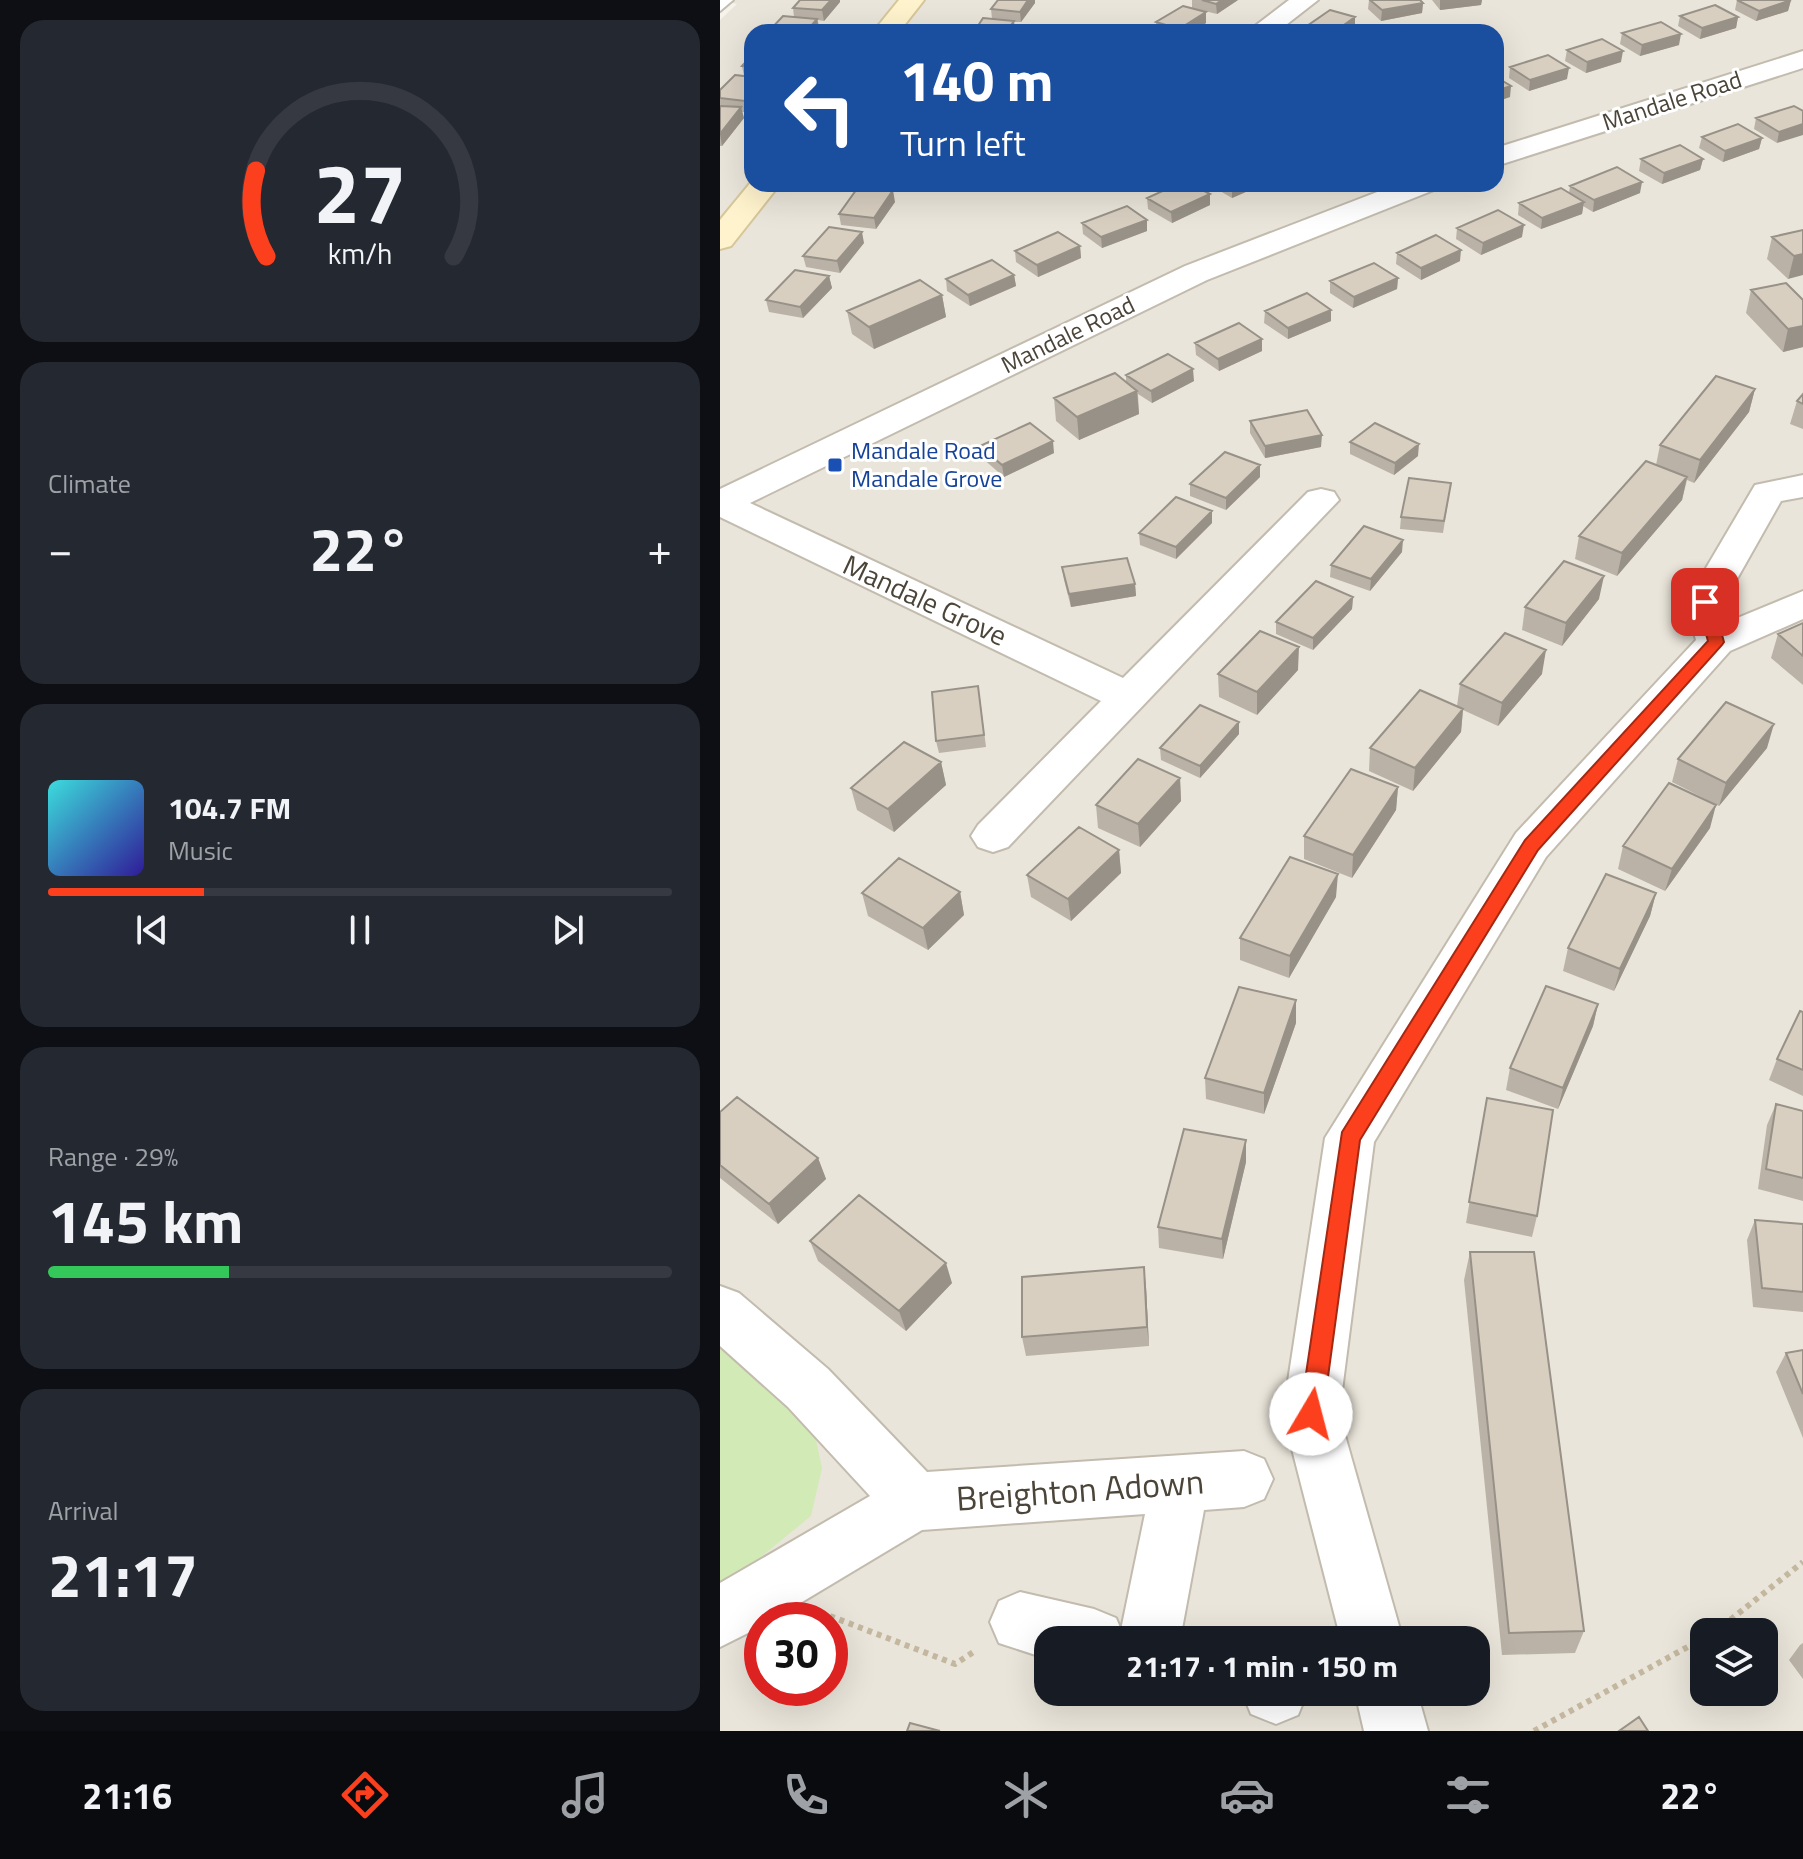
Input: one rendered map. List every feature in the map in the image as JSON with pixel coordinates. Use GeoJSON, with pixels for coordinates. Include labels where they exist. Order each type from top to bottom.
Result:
{"type":"FeatureCollection","features":[{"type":"Feature","properties":{"kind":"main road"},"geometry":{"type":"LineString","coordinates":[[892,24],[912,0]]}},
{"type":"Feature","properties":{"kind":"main road"},"geometry":{"type":"LineString","coordinates":[[720,240],[759,192]]}},
{"type":"Feature","properties":{"kind":"street"},"geometry":{"type":"LineString","coordinates":[[1272,24],[1306,0]]}},
{"type":"Feature","properties":{"kind":"street","name":"Mandale Road"},"geometry":{"type":"LineString","coordinates":[[1504,154],[1802,60]]}},
{"type":"Feature","properties":{"kind":"street","name":"Mandale Road"},"geometry":{"type":"LineString","coordinates":[[721,503],[1196,273],[1404,192]]}},
{"type":"Feature","properties":{"kind":"street"},"geometry":{"type":"LineString","coordinates":[[1716,642],[1705,602],[1768,493],[1803,486]]}},
{"type":"Feature","properties":{"kind":"street"},"geometry":{"type":"LineString","coordinates":[[993,836],[1321,500]]}},
{"type":"Feature","properties":{"kind":"street","name":"Mandale Grove"},"geometry":{"type":"LineString","coordinates":[[721,503],[1128,697]]}},
{"type":"Feature","properties":{"kind":"street"},"geometry":{"type":"LineString","coordinates":[[1368,1626],[1311,1414],[1350,1138],[1531,845],[1716,642],[1803,604]]}},
{"type":"Feature","properties":{"kind":"street","name":"Breighton Adown"},"geometry":{"type":"LineString","coordinates":[[720,1311],[808,1388],[915,1502]]}},
{"type":"Feature","properties":{"kind":"street","name":"Breighton Adown"},"geometry":{"type":"LineString","coordinates":[[742,1604],[915,1502],[1244,1479]]}},
{"type":"Feature","properties":{"kind":"street"},"geometry":{"type":"LineString","coordinates":[[1152,1626],[1180,1483]]}},
{"type":"Feature","properties":{"kind":"street"},"geometry":{"type":"LineString","coordinates":[[1020,1622],[1036,1626]]}},
{"type":"Feature","properties":{"kind":"street"},"geometry":{"type":"LineString","coordinates":[[1390,1706],[1396,1731]]}},
{"type":"Feature","properties":{"kind":"lane"},"geometry":{"type":"LineString","coordinates":[[720,7],[727,0]]}},
{"type":"Feature","properties":{"kind":"path"},"geometry":{"type":"LineString","coordinates":[[1733,1618],[1803,1562]]}},
{"type":"Feature","properties":{"kind":"path"},"geometry":{"type":"LineString","coordinates":[[742,1604],[955,1664],[1020,1622]]}},
{"type":"Feature","properties":{"kind":"path"},"geometry":{"type":"LineString","coordinates":[[1534,1731],[1690,1646]]}},
{"type":"Feature","properties":{"kind":"shaded area"},"geometry":{"type":"Polygon","coordinates":[[[720,0],[1803,0],[1803,1731],[720,1731],[720,20],[737,4],[720,0]]]}},
{"type":"Feature","properties":{"kind":"green space"},"geometry":{"type":"Polygon","coordinates":[[[720,1344],[796,1399],[815,1435],[822,1468],[811,1516],[730,1582],[720,1585],[720,1344]]]}},
{"type":"Feature","properties":{"kind":"building"},"geometry":{"type":"Polygon","coordinates":[[[800,0],[831,0],[822,10],[793,8],[800,0]]]}},
{"type":"Feature","properties":{"kind":"building"},"geometry":{"type":"Polygon","coordinates":[[[998,0],[1028,0],[1020,12],[991,9],[998,0]]]}},
{"type":"Feature","properties":{"kind":"building"},"geometry":{"type":"Polygon","coordinates":[[[1370,0],[1420,0],[1423,3],[1382,10],[1370,0]]]}},
{"type":"Feature","properties":{"kind":"building"},"geometry":{"type":"Polygon","coordinates":[[[1737,0],[1791,0],[1759,11],[1737,0]]]}},
{"type":"Feature","properties":{"kind":"building"},"geometry":{"type":"Polygon","coordinates":[[[1715,5],[1738,17],[1702,28],[1680,16],[1715,5]]]}},
{"type":"Feature","properties":{"kind":"building"},"geometry":{"type":"Polygon","coordinates":[[[1183,6],[1206,12],[1187,24],[1156,22],[1183,6]]]}},
{"type":"Feature","properties":{"kind":"building"},"geometry":{"type":"Polygon","coordinates":[[[1330,10],[1355,17],[1345,24],[1310,24],[1330,10]]]}},
{"type":"Feature","properties":{"kind":"building"},"geometry":{"type":"Polygon","coordinates":[[[783,16],[817,19],[813,24],[776,24],[783,16]]]}},
{"type":"Feature","properties":{"kind":"building"},"geometry":{"type":"Polygon","coordinates":[[[983,18],[1014,21],[1012,24],[979,24],[983,18]]]}},
{"type":"Feature","properties":{"kind":"building"},"geometry":{"type":"Polygon","coordinates":[[[1661,22],[1681,34],[1642,45],[1622,33],[1661,22]]]}},
{"type":"Feature","properties":{"kind":"building"},"geometry":{"type":"Polygon","coordinates":[[[1602,39],[1623,51],[1587,62],[1567,50],[1602,39]]]}},
{"type":"Feature","properties":{"kind":"building"},"geometry":{"type":"Polygon","coordinates":[[[1548,55],[1569,68],[1530,80],[1510,67],[1548,55]]]}},
{"type":"Feature","properties":{"kind":"building"},"geometry":{"type":"Polygon","coordinates":[[[735,75],[744,76],[744,101],[720,98],[720,90],[735,75]]]}},
{"type":"Feature","properties":{"kind":"building"},"geometry":{"type":"Polygon","coordinates":[[[720,106],[741,107],[720,134],[720,106]]]}},
{"type":"Feature","properties":{"kind":"building"},"geometry":{"type":"Polygon","coordinates":[[[1794,106],[1803,111],[1803,124],[1779,132],[1756,118],[1794,106]]]}},
{"type":"Feature","properties":{"kind":"building"},"geometry":{"type":"Polygon","coordinates":[[[1738,124],[1762,138],[1725,151],[1702,137],[1738,124]]]}},
{"type":"Feature","properties":{"kind":"building"},"geometry":{"type":"Polygon","coordinates":[[[1680,145],[1703,159],[1664,173],[1641,159],[1680,145]]]}},
{"type":"Feature","properties":{"kind":"building"},"geometry":{"type":"Polygon","coordinates":[[[1617,167],[1642,182],[1594,200],[1570,186],[1617,167]]]}},
{"type":"Feature","properties":{"kind":"building"},"geometry":{"type":"Polygon","coordinates":[[[1561,188],[1584,202],[1542,218],[1519,203],[1561,188]]]}},
{"type":"Feature","properties":{"kind":"building"},"geometry":{"type":"Polygon","coordinates":[[[855,192],[892,192],[874,218],[839,214],[855,192]]]}},
{"type":"Feature","properties":{"kind":"building"},"geometry":{"type":"Polygon","coordinates":[[[1160,192],[1210,194],[1171,212],[1147,198],[1160,192]]]}},
{"type":"Feature","properties":{"kind":"building"},"geometry":{"type":"Polygon","coordinates":[[[1127,206],[1147,220],[1101,237],[1082,223],[1127,206]]]}},
{"type":"Feature","properties":{"kind":"building"},"geometry":{"type":"Polygon","coordinates":[[[1498,210],[1524,225],[1483,243],[1457,228],[1498,210]]]}},
{"type":"Feature","properties":{"kind":"building"},"geometry":{"type":"Polygon","coordinates":[[[829,227],[862,232],[837,261],[803,256],[829,227]]]}},
{"type":"Feature","properties":{"kind":"building"},"geometry":{"type":"Polygon","coordinates":[[[1803,230],[1803,254],[1794,256],[1772,237],[1803,230]]]}},
{"type":"Feature","properties":{"kind":"building"},"geometry":{"type":"Polygon","coordinates":[[[1058,232],[1080,246],[1037,265],[1015,251],[1058,232]]]}},
{"type":"Feature","properties":{"kind":"building"},"geometry":{"type":"Polygon","coordinates":[[[1436,235],[1461,250],[1421,268],[1397,253],[1436,235]]]}},
{"type":"Feature","properties":{"kind":"building"},"geometry":{"type":"Polygon","coordinates":[[[992,260],[1014,275],[968,295],[946,279],[992,260]]]}},
{"type":"Feature","properties":{"kind":"building"},"geometry":{"type":"Polygon","coordinates":[[[1374,263],[1398,278],[1354,297],[1330,281],[1374,263]]]}},
{"type":"Feature","properties":{"kind":"building"},"geometry":{"type":"Polygon","coordinates":[[[795,270],[829,276],[800,307],[766,300],[795,270]]]}},
{"type":"Feature","properties":{"kind":"building"},"geometry":{"type":"Polygon","coordinates":[[[920,280],[942,295],[869,327],[847,311],[920,280]]]}},
{"type":"Feature","properties":{"kind":"building"},"geometry":{"type":"Polygon","coordinates":[[[1786,283],[1803,300],[1803,326],[1788,329],[1751,290],[1786,283]]]}},
{"type":"Feature","properties":{"kind":"building"},"geometry":{"type":"Polygon","coordinates":[[[1307,293],[1331,310],[1288,328],[1265,311],[1307,293]]]}},
{"type":"Feature","properties":{"kind":"building"},"geometry":{"type":"Polygon","coordinates":[[[1239,323],[1262,339],[1218,359],[1195,343],[1239,323]]]}},
{"type":"Feature","properties":{"kind":"building"},"geometry":{"type":"Polygon","coordinates":[[[1168,354],[1193,369],[1151,391],[1126,375],[1168,354]]]}},
{"type":"Feature","properties":{"kind":"building"},"geometry":{"type":"Polygon","coordinates":[[[1115,373],[1137,391],[1077,417],[1054,398],[1115,373]]]}},
{"type":"Feature","properties":{"kind":"building"},"geometry":{"type":"Polygon","coordinates":[[[1716,376],[1755,389],[1700,460],[1660,445],[1716,376]]]}},
{"type":"Feature","properties":{"kind":"building"},"geometry":{"type":"Polygon","coordinates":[[[1307,410],[1322,435],[1265,446],[1250,421],[1307,410]]]}},
{"type":"Feature","properties":{"kind":"building"},"geometry":{"type":"Polygon","coordinates":[[[1030,423],[1053,441],[1002,465],[980,446],[1030,423]]]}},
{"type":"Feature","properties":{"kind":"building"},"geometry":{"type":"Polygon","coordinates":[[[1375,423],[1419,444],[1395,463],[1350,442],[1375,423]]]}},
{"type":"Feature","properties":{"kind":"building"},"geometry":{"type":"Polygon","coordinates":[[[1225,452],[1260,465],[1226,498],[1190,484],[1225,452]]]}},
{"type":"Feature","properties":{"kind":"building"},"geometry":{"type":"Polygon","coordinates":[[[1646,461],[1687,477],[1622,553],[1579,536],[1646,461]]]}},
{"type":"Feature","properties":{"kind":"building"},"geometry":{"type":"Polygon","coordinates":[[[1409,478],[1451,483],[1444,521],[1401,517],[1409,478]]]}},
{"type":"Feature","properties":{"kind":"building"},"geometry":{"type":"Polygon","coordinates":[[[1176,497],[1212,511],[1176,547],[1139,533],[1176,497]]]}},
{"type":"Feature","properties":{"kind":"building"},"geometry":{"type":"Polygon","coordinates":[[[1364,526],[1403,540],[1371,579],[1331,565],[1364,526]]]}},
{"type":"Feature","properties":{"kind":"building"},"geometry":{"type":"Polygon","coordinates":[[[1127,558],[1135,584],[1069,594],[1062,567],[1127,558]]]}},
{"type":"Feature","properties":{"kind":"building"},"geometry":{"type":"Polygon","coordinates":[[[1564,561],[1604,576],[1566,623],[1525,607],[1564,561]]]}},
{"type":"Feature","properties":{"kind":"building"},"geometry":{"type":"Polygon","coordinates":[[[1316,581],[1353,597],[1313,638],[1276,622],[1316,581]]]}},
{"type":"Feature","properties":{"kind":"building"},"geometry":{"type":"Polygon","coordinates":[[[1803,623],[1803,656],[1778,634],[1803,623]]]}},
{"type":"Feature","properties":{"kind":"building"},"geometry":{"type":"Polygon","coordinates":[[[1260,631],[1299,647],[1257,692],[1218,674],[1260,631]]]}},
{"type":"Feature","properties":{"kind":"building"},"geometry":{"type":"Polygon","coordinates":[[[1505,633],[1546,650],[1502,703],[1460,684],[1505,633]]]}},
{"type":"Feature","properties":{"kind":"building"},"geometry":{"type":"Polygon","coordinates":[[[978,686],[984,735],[936,741],[932,692],[978,686]]]}},
{"type":"Feature","properties":{"kind":"building"},"geometry":{"type":"Polygon","coordinates":[[[1420,690],[1463,709],[1415,768],[1370,748],[1420,690]]]}},
{"type":"Feature","properties":{"kind":"building"},"geometry":{"type":"Polygon","coordinates":[[[1726,702],[1774,724],[1726,783],[1678,759],[1726,702]]]}},
{"type":"Feature","properties":{"kind":"building"},"geometry":{"type":"Polygon","coordinates":[[[1200,705],[1239,722],[1200,766],[1160,748],[1200,705]]]}},
{"type":"Feature","properties":{"kind":"building"},"geometry":{"type":"Polygon","coordinates":[[[904,742],[941,762],[888,809],[851,788],[904,742]]]}},
{"type":"Feature","properties":{"kind":"building"},"geometry":{"type":"Polygon","coordinates":[[[1138,759],[1180,778],[1138,824],[1096,805],[1138,759]]]}},
{"type":"Feature","properties":{"kind":"building"},"geometry":{"type":"Polygon","coordinates":[[[1351,769],[1398,787],[1353,855],[1304,836],[1351,769]]]}},
{"type":"Feature","properties":{"kind":"building"},"geometry":{"type":"Polygon","coordinates":[[[1669,783],[1716,805],[1672,869],[1623,846],[1669,783]]]}},
{"type":"Feature","properties":{"kind":"building"},"geometry":{"type":"Polygon","coordinates":[[[1079,827],[1119,850],[1068,899],[1027,875],[1079,827]]]}},
{"type":"Feature","properties":{"kind":"building"},"geometry":{"type":"Polygon","coordinates":[[[1290,857],[1338,874],[1290,956],[1240,938],[1290,857]]]}},
{"type":"Feature","properties":{"kind":"building"},"geometry":{"type":"Polygon","coordinates":[[[899,858],[960,892],[923,928],[862,893],[899,858]]]}},
{"type":"Feature","properties":{"kind":"building"},"geometry":{"type":"Polygon","coordinates":[[[1606,874],[1656,893],[1620,969],[1568,948],[1606,874]]]}},
{"type":"Feature","properties":{"kind":"building"},"geometry":{"type":"Polygon","coordinates":[[[1546,986],[1598,1004],[1563,1088],[1510,1068],[1546,986]]]}},
{"type":"Feature","properties":{"kind":"building"},"geometry":{"type":"Polygon","coordinates":[[[1239,987],[1296,1000],[1264,1093],[1205,1078],[1239,987]]]}},
{"type":"Feature","properties":{"kind":"building"},"geometry":{"type":"Polygon","coordinates":[[[1800,1011],[1803,1012],[1803,1070],[1777,1059],[1800,1011]]]}},
{"type":"Feature","properties":{"kind":"building"},"geometry":{"type":"Polygon","coordinates":[[[737,1097],[818,1158],[769,1204],[720,1165],[720,1112],[737,1097]]]}},
{"type":"Feature","properties":{"kind":"building"},"geometry":{"type":"Polygon","coordinates":[[[1487,1098],[1553,1110],[1537,1216],[1469,1202],[1487,1098]]]}},
{"type":"Feature","properties":{"kind":"building"},"geometry":{"type":"Polygon","coordinates":[[[1776,1104],[1803,1111],[1803,1178],[1766,1169],[1776,1104]]]}},
{"type":"Feature","properties":{"kind":"building"},"geometry":{"type":"Polygon","coordinates":[[[1184,1129],[1246,1140],[1222,1239],[1158,1227],[1184,1129]]]}},
{"type":"Feature","properties":{"kind":"building"},"geometry":{"type":"Polygon","coordinates":[[[859,1195],[946,1263],[899,1311],[810,1241],[859,1195]]]}},
{"type":"Feature","properties":{"kind":"building"},"geometry":{"type":"Polygon","coordinates":[[[1755,1220],[1803,1224],[1803,1292],[1762,1288],[1755,1220]]]}},
{"type":"Feature","properties":{"kind":"building"},"geometry":{"type":"Polygon","coordinates":[[[1470,1252],[1534,1252],[1584,1631],[1509,1633],[1470,1252]]]}},
{"type":"Feature","properties":{"kind":"building"},"geometry":{"type":"Polygon","coordinates":[[[1144,1267],[1147,1327],[1022,1337],[1022,1277],[1144,1267]]]}},
{"type":"Feature","properties":{"kind":"building"},"geometry":{"type":"Polygon","coordinates":[[[1803,1350],[1803,1394],[1786,1353],[1803,1350]]]}},
{"type":"Feature","properties":{"kind":"building"},"geometry":{"type":"Polygon","coordinates":[[[1639,1717],[1648,1731],[1619,1731],[1639,1717]]]}},
{"type":"Feature","properties":{"kind":"building"},"geometry":{"type":"Polygon","coordinates":[[[910,1723],[940,1731],[907,1731],[910,1723]]]}},
{"type":"Feature","properties":{"kind":"place","name":"Mandale Road Mandale Grove"},"geometry":{"type":"Point","coordinates":[835,465]}},
{"type":"Feature","properties":{"kind":"route"},"geometry":{"type":"LineString","coordinates":[[1311,1414],[1350,1138],[1531,845],[1716,642],[1705,602]]}}]}
